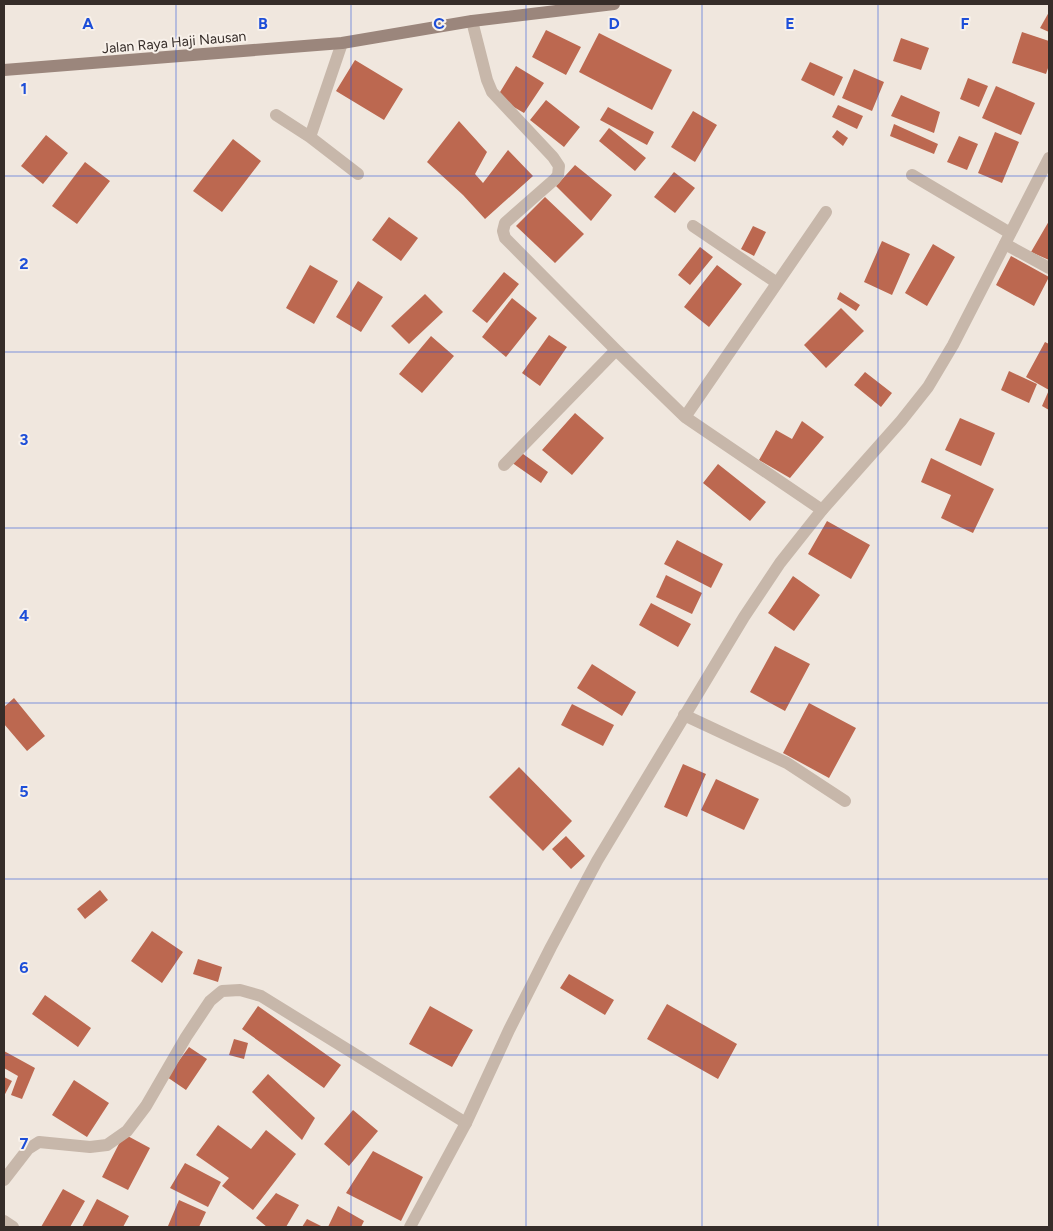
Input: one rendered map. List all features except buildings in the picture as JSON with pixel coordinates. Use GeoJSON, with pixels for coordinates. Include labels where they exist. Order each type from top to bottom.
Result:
{"type":"FeatureCollection","features":[{"type":"Feature","properties":{"kind":"main road","name":"Jalan Raya Haji Nausan"},"geometry":{"type":"LineString","coordinates":[[4,70],[342,43],[472,21],[608,4]]}},
{"type":"Feature","properties":{"kind":"street"},"geometry":{"type":"LineString","coordinates":[[472,21],[487,80],[492,92],[553,157],[559,166],[558,175],[555,179],[505,223],[503,231],[505,238],[685,417],[822,510]]}},
{"type":"Feature","properties":{"kind":"street"},"geometry":{"type":"LineString","coordinates":[[310,137],[342,43]]}},
{"type":"Feature","properties":{"kind":"street"},"geometry":{"type":"LineString","coordinates":[[276,115],[310,137],[358,174]]}},
{"type":"Feature","properties":{"kind":"street"},"geometry":{"type":"LineString","coordinates":[[410,1227],[466,1123],[547,956],[597,861],[684,715],[744,617],[780,563],[822,510],[902,421],[928,387],[953,345],[1049,158]]}},
{"type":"Feature","properties":{"kind":"street"},"geometry":{"type":"LineString","coordinates":[[912,175],[1049,268]]}},
{"type":"Feature","properties":{"kind":"street"},"geometry":{"type":"LineString","coordinates":[[685,417],[826,212]]}},
{"type":"Feature","properties":{"kind":"street"},"geometry":{"type":"LineString","coordinates":[[694,226],[777,283]]}},
{"type":"Feature","properties":{"kind":"street"},"geometry":{"type":"LineString","coordinates":[[504,465],[616,350]]}},
{"type":"Feature","properties":{"kind":"street"},"geometry":{"type":"LineString","coordinates":[[684,715],[787,763],[844,801]]}},
{"type":"Feature","properties":{"kind":"street"},"geometry":{"type":"LineString","coordinates":[[4,1180],[28,1149],[39,1142],[90,1147],[107,1145],[127,1130],[146,1106],[186,1037],[210,1001],[222,991],[240,990],[261,996],[466,1123]]}},
{"type":"Feature","properties":{"kind":"street"},"geometry":{"type":"LineString","coordinates":[[4,1221],[12,1227]]}}]}
